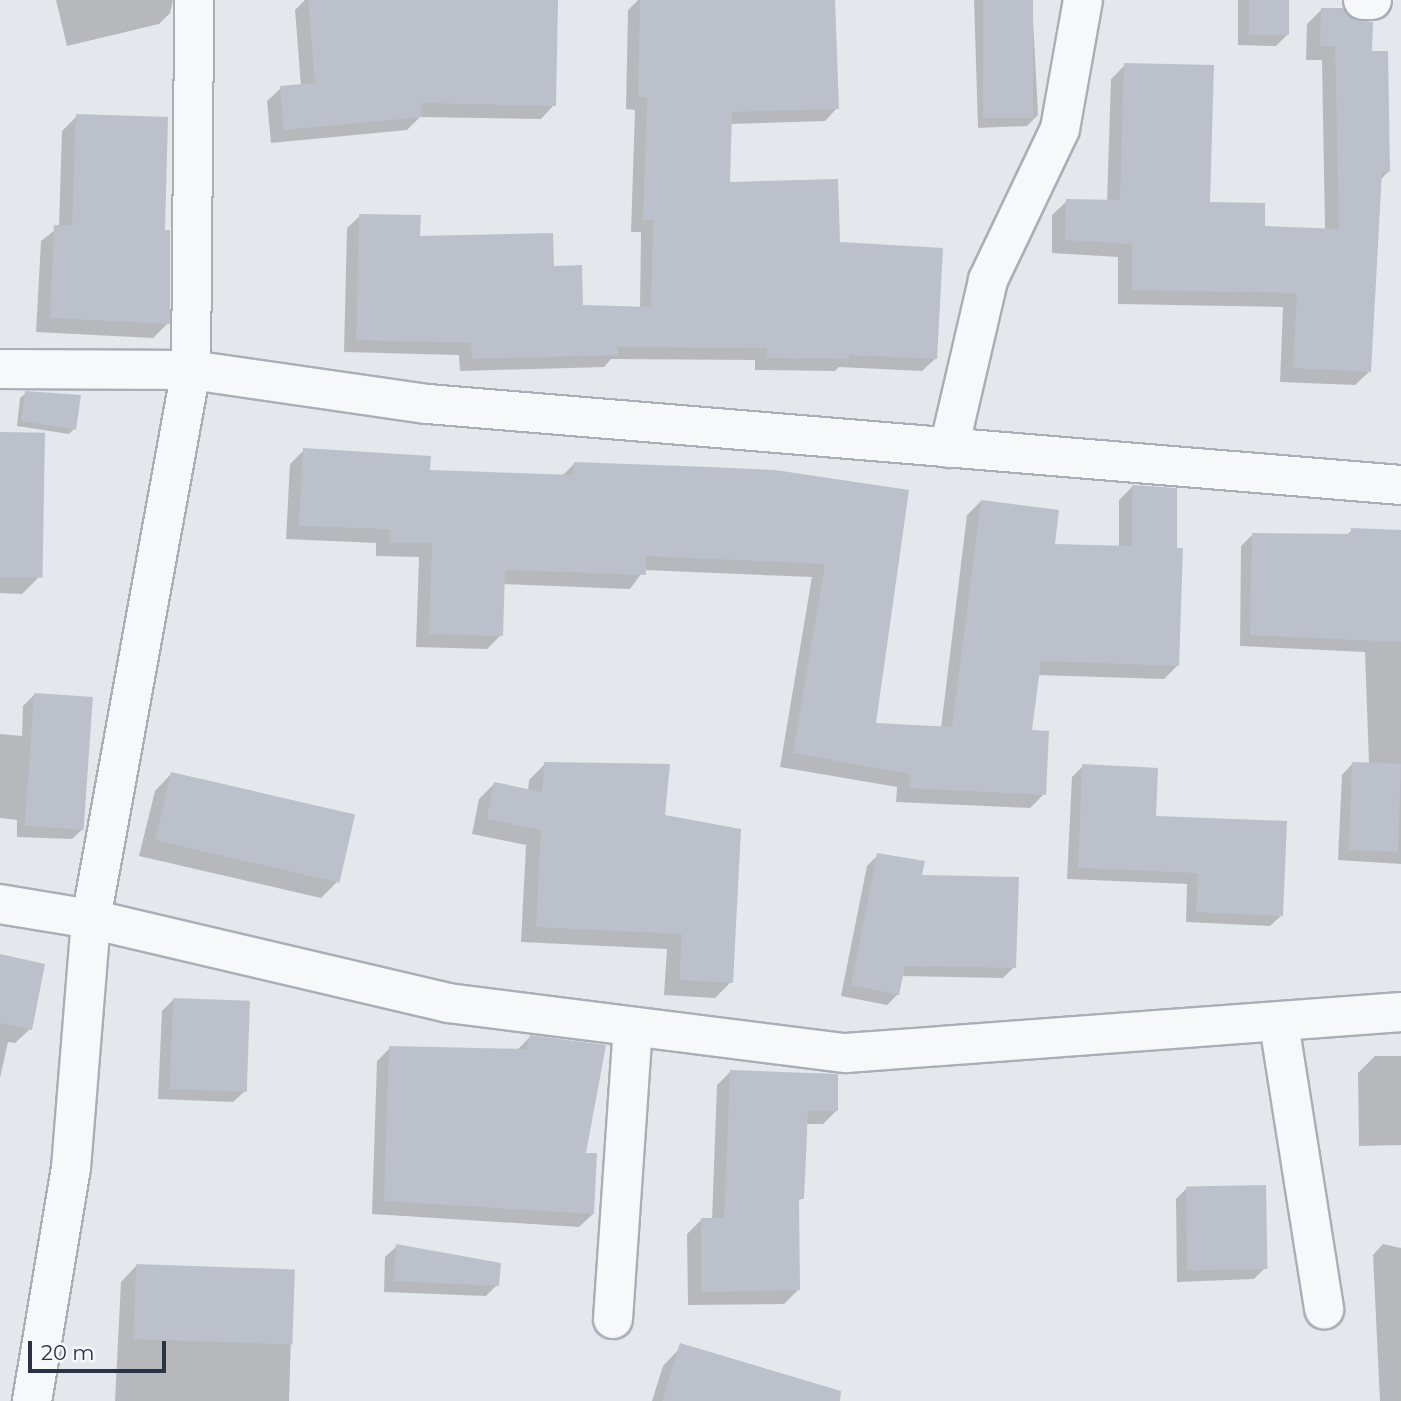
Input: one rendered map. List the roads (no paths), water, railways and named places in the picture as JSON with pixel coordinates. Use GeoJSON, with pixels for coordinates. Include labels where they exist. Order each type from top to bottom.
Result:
{"type":"FeatureCollection","features":[{"type":"Feature","properties":{"kind":"street"},"geometry":{"type":"LineString","coordinates":[[33,1401],[71,1168],[91,919],[191,370],[194,0]]}},
{"type":"Feature","properties":{"kind":"street"},"geometry":{"type":"LineString","coordinates":[[949,447],[988,280],[1060,129],[1083,0]]}},
{"type":"Feature","properties":{"kind":"street"},"geometry":{"type":"LineString","coordinates":[[1363,0],[1371,0]]}},
{"type":"Feature","properties":{"kind":"street"},"geometry":{"type":"LineString","coordinates":[[0,369],[191,370],[428,404],[1401,485]]}},
{"type":"Feature","properties":{"kind":"street"},"geometry":{"type":"LineString","coordinates":[[0,904],[91,919],[447,1003],[846,1053],[1279,1024],[1401,1012]]}},
{"type":"Feature","properties":{"kind":"street"},"geometry":{"type":"LineString","coordinates":[[1279,1024],[1324,1310]]}},
{"type":"Feature","properties":{"kind":"street"},"geometry":{"type":"LineString","coordinates":[[613,1319],[633,1028]]}}]}
